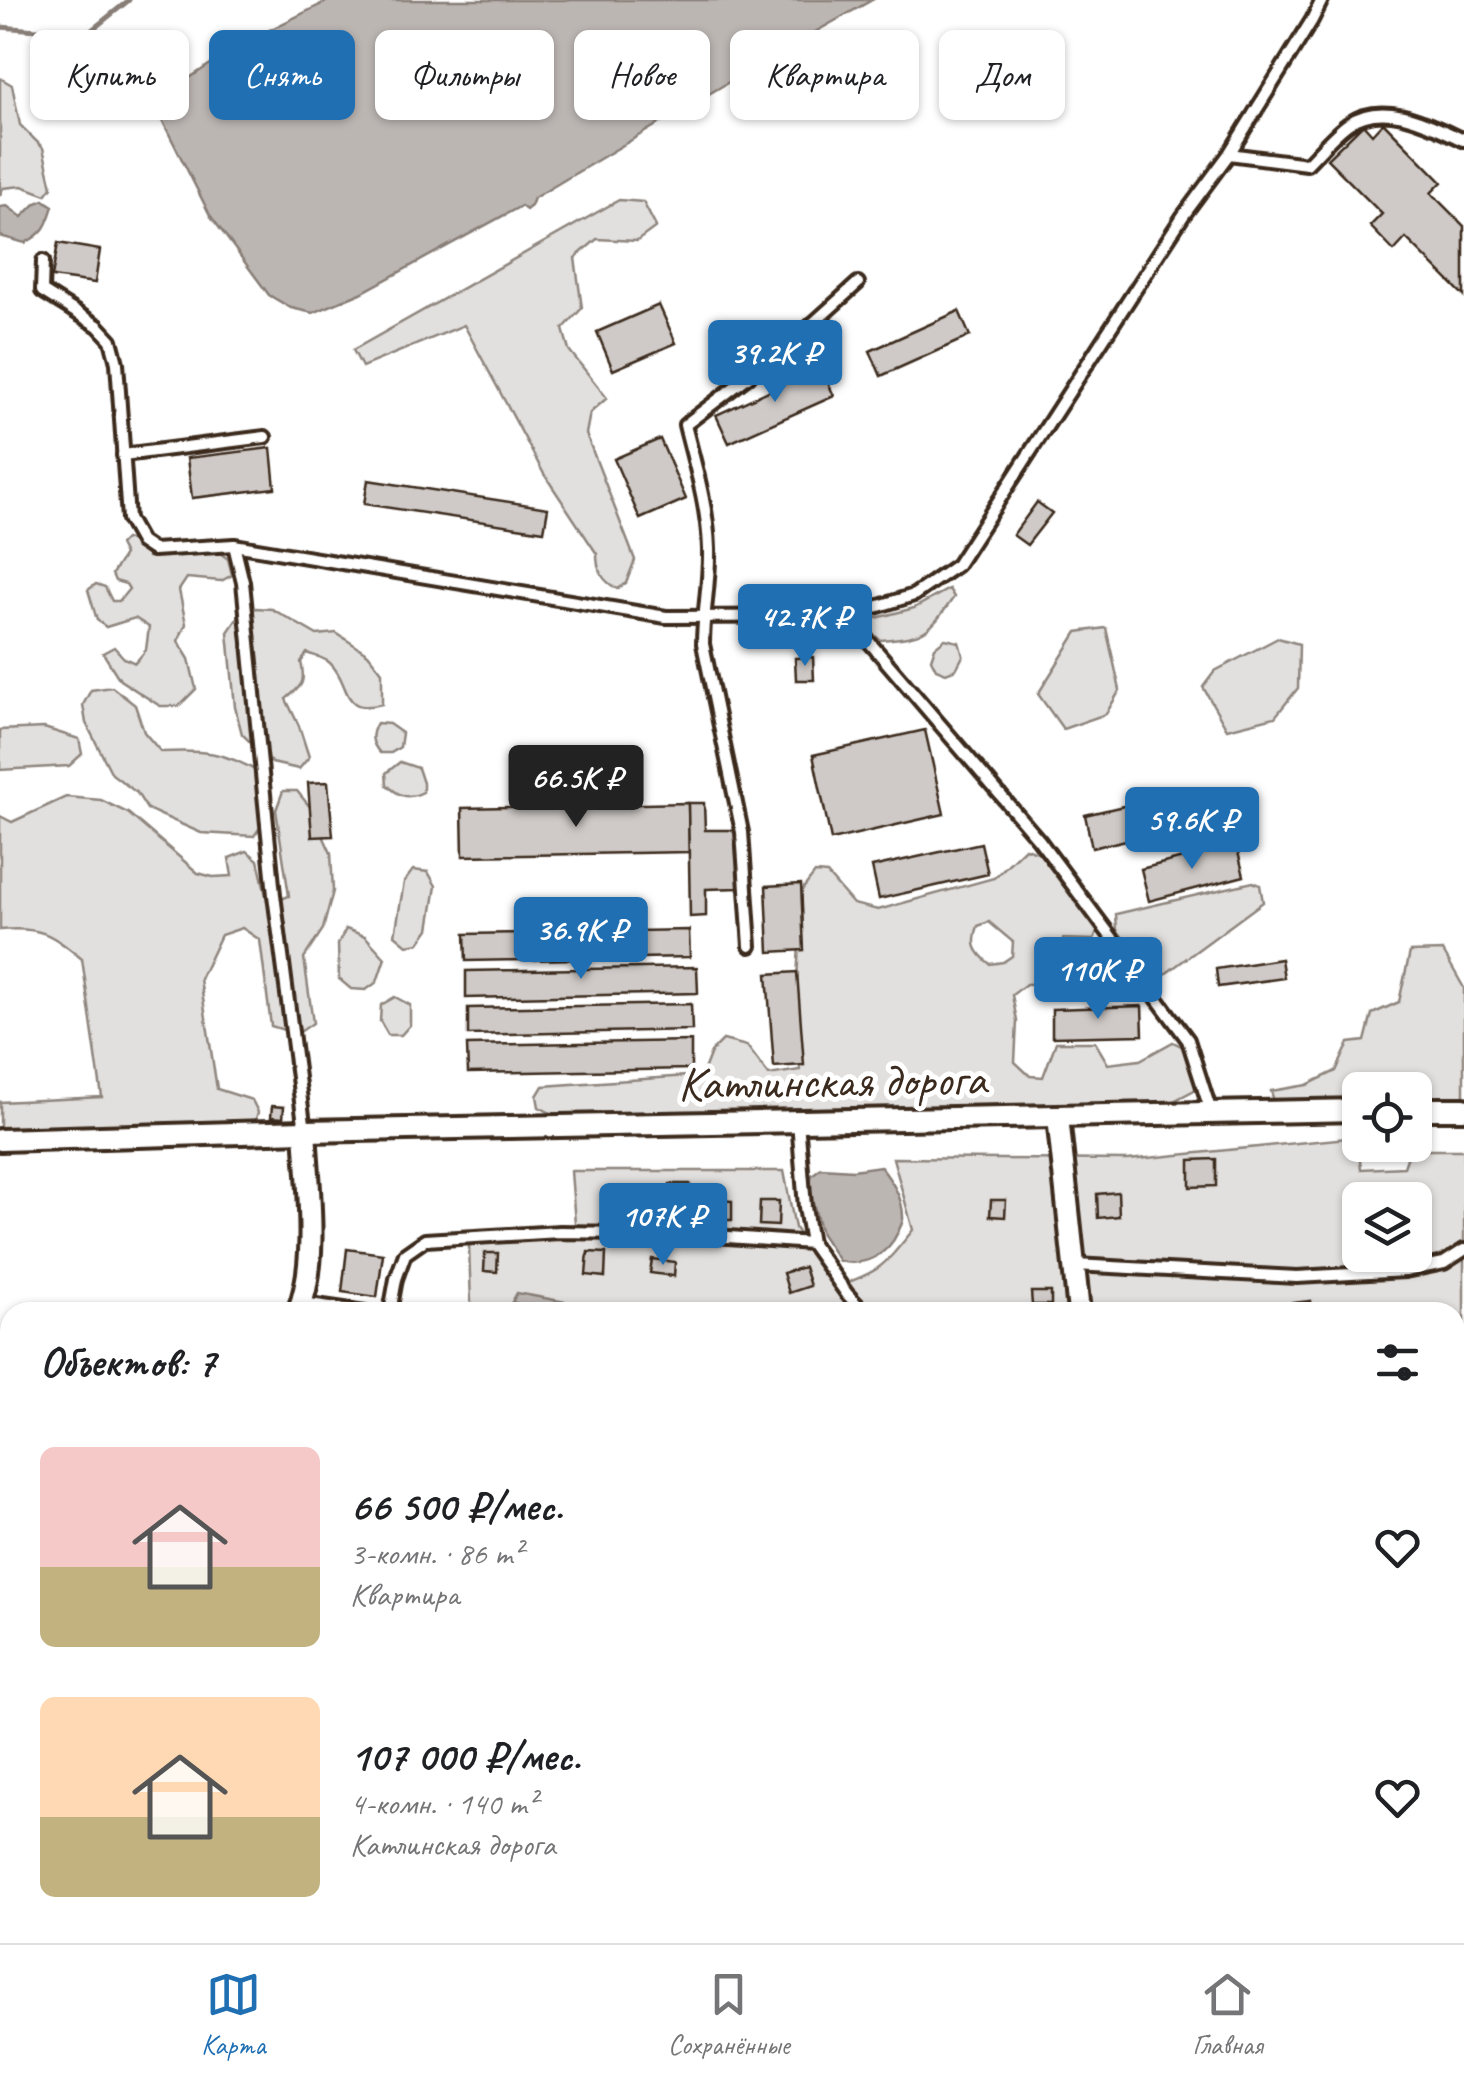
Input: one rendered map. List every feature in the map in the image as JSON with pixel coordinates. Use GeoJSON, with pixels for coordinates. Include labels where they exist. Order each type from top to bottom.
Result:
{"type":"FeatureCollection","features":[{"type":"Feature","properties":{"kind":"street"},"geometry":{"type":"LineString","coordinates":[[1432,1109],[1464,1109]]}},
{"type":"Feature","properties":{"kind":"street","name":"Катлинская дорога"},"geometry":{"type":"LineString","coordinates":[[0,1140],[1342,1110]]}},
{"type":"Feature","properties":{"kind":"street"},"geometry":{"type":"LineString","coordinates":[[1058,1117],[1078,1302]]}},
{"type":"Feature","properties":{"kind":"street"},"geometry":{"type":"LineString","coordinates":[[302,1302],[310,1238],[305,1131]]}},
{"type":"Feature","properties":{"kind":"lane"},"geometry":{"type":"LineString","coordinates":[[44,261],[42,291],[98,326],[110,340],[117,363],[128,519],[141,542],[152,550],[234,545],[666,617],[847,616],[914,594],[957,566],[1183,216],[1229,154],[1322,0]]}},
{"type":"Feature","properties":{"kind":"lane"},"geometry":{"type":"LineString","coordinates":[[1229,154],[1307,164],[1350,123],[1376,112],[1424,121],[1464,138]]}},
{"type":"Feature","properties":{"kind":"lane"},"geometry":{"type":"LineString","coordinates":[[750,946],[742,832],[703,644],[709,544],[697,472],[684,425],[788,346],[858,284]]}},
{"type":"Feature","properties":{"kind":"lane"},"geometry":{"type":"LineString","coordinates":[[122,455],[265,437]]}},
{"type":"Feature","properties":{"kind":"lane"},"geometry":{"type":"LineString","coordinates":[[234,545],[243,582],[274,894],[305,1131]]}},
{"type":"Feature","properties":{"kind":"lane"},"geometry":{"type":"LineString","coordinates":[[847,616],[1039,840],[1188,1040],[1211,1112]]}},
{"type":"Feature","properties":{"kind":"lane"},"geometry":{"type":"LineString","coordinates":[[798,1120],[811,1243],[854,1302]]}},
{"type":"Feature","properties":{"kind":"lane"},"geometry":{"type":"LineString","coordinates":[[392,1302],[406,1254],[425,1240],[560,1232],[687,1234],[811,1243]]}},
{"type":"Feature","properties":{"kind":"lane"},"geometry":{"type":"LineString","coordinates":[[1075,1265],[1298,1278],[1405,1271],[1444,1262],[1464,1250]]}},
{"type":"Feature","properties":{"kind":"shaded area"},"geometry":{"type":"Polygon","coordinates":[[[330,0],[872,0],[819,30],[730,30],[730,81],[710,93],[710,30],[574,30],[574,120],[665,120],[534,198],[526,210],[521,206],[361,293],[313,313],[291,308],[269,295],[210,215],[162,120],[189,120],[189,78],[209,65],[209,120],[355,120],[355,30],[269,30],[330,0]]]}},
{"type":"Feature","properties":{"kind":"shaded area"},"geometry":{"type":"Polygon","coordinates":[[[0,78],[12,85],[20,125],[43,148],[52,187],[46,195],[22,186],[3,188],[0,196],[0,78]]]}},
{"type":"Feature","properties":{"kind":"shaded area"},"geometry":{"type":"Polygon","coordinates":[[[44,200],[53,206],[47,224],[37,236],[25,243],[0,236],[0,207],[7,206],[22,217],[44,200]]]}},
{"type":"Feature","properties":{"kind":"shaded area"},"geometry":{"type":"Polygon","coordinates":[[[619,200],[643,202],[656,227],[637,241],[597,239],[575,258],[582,308],[563,329],[569,350],[607,398],[590,413],[586,434],[635,560],[626,583],[617,589],[601,574],[597,554],[544,474],[464,325],[362,367],[353,350],[619,200]]]}},
{"type":"Feature","properties":{"kind":"shaded area"},"geometry":{"type":"Polygon","coordinates":[[[125,539],[135,542],[148,557],[220,553],[228,559],[232,575],[221,581],[187,578],[179,590],[186,624],[178,641],[189,659],[196,689],[179,706],[160,706],[120,680],[103,653],[114,647],[135,663],[146,650],[149,627],[135,618],[106,627],[97,620],[88,590],[96,584],[105,587],[112,601],[119,601],[129,589],[115,581],[112,574],[124,555],[119,545],[125,539]]]}},
{"type":"Feature","properties":{"kind":"shaded area"},"geometry":{"type":"Polygon","coordinates":[[[949,589],[954,597],[938,619],[917,635],[880,640],[872,633],[869,620],[914,608],[949,589]]]}},
{"type":"Feature","properties":{"kind":"shaded area"},"geometry":{"type":"Polygon","coordinates":[[[256,608],[272,609],[317,635],[336,633],[368,654],[382,672],[382,704],[359,705],[348,696],[330,663],[307,653],[301,662],[301,684],[286,699],[309,757],[299,769],[272,763],[242,734],[235,707],[228,632],[239,616],[256,608]]]}},
{"type":"Feature","properties":{"kind":"shaded area"},"geometry":{"type":"Polygon","coordinates":[[[1106,628],[1120,690],[1106,714],[1063,729],[1038,694],[1077,632],[1106,628]]]}},
{"type":"Feature","properties":{"kind":"shaded area"},"geometry":{"type":"Polygon","coordinates":[[[1278,638],[1299,644],[1298,688],[1275,717],[1227,729],[1203,687],[1215,671],[1278,638]]]}},
{"type":"Feature","properties":{"kind":"shaded area"},"geometry":{"type":"Polygon","coordinates":[[[945,639],[959,642],[963,656],[956,669],[946,673],[936,669],[931,659],[935,647],[945,639]]]}},
{"type":"Feature","properties":{"kind":"shaded area"},"geometry":{"type":"Polygon","coordinates":[[[112,687],[135,705],[144,732],[161,752],[212,754],[260,773],[264,822],[254,836],[201,833],[147,809],[137,793],[112,774],[86,723],[83,705],[91,690],[112,687]]]}},
{"type":"Feature","properties":{"kind":"shaded area"},"geometry":{"type":"Polygon","coordinates":[[[377,723],[389,724],[402,733],[400,747],[391,753],[380,753],[372,739],[377,723]]]}},
{"type":"Feature","properties":{"kind":"shaded area"},"geometry":{"type":"Polygon","coordinates":[[[44,728],[79,739],[82,754],[69,766],[0,770],[0,730],[44,728]]]}},
{"type":"Feature","properties":{"kind":"shaded area"},"geometry":{"type":"Polygon","coordinates":[[[400,762],[418,768],[423,792],[404,796],[387,785],[386,773],[400,762]]]}},
{"type":"Feature","properties":{"kind":"shaded area"},"geometry":{"type":"Polygon","coordinates":[[[283,791],[297,791],[310,807],[331,853],[333,891],[323,929],[304,958],[313,1023],[297,1034],[271,1026],[260,940],[242,928],[221,935],[200,979],[217,1089],[252,1100],[258,1112],[254,1125],[0,1130],[0,1102],[102,1097],[82,959],[45,934],[26,929],[0,930],[0,816],[12,822],[66,797],[101,800],[128,813],[198,873],[232,876],[229,858],[247,851],[258,860],[268,904],[289,896],[276,810],[283,791]]]}},
{"type":"Feature","properties":{"kind":"shaded area"},"geometry":{"type":"Polygon","coordinates":[[[1025,848],[1041,853],[1099,927],[1094,940],[1063,939],[1065,970],[1055,983],[1026,984],[1012,995],[1017,1021],[1015,1062],[1030,1076],[1043,1077],[1056,1042],[1095,1042],[1108,1064],[1140,1060],[1173,1042],[1189,1050],[1198,1088],[1166,1105],[1076,1111],[1042,1106],[797,1115],[551,1113],[539,1107],[537,1096],[543,1086],[702,1075],[711,1052],[723,1040],[747,1046],[769,1075],[800,1070],[796,998],[802,890],[815,873],[827,874],[853,904],[878,910],[994,878],[1025,848]],[[989,922],[978,926],[976,947],[990,964],[1012,956],[1013,942],[989,922]]]}},
{"type":"Feature","properties":{"kind":"shaded area"},"geometry":{"type":"Polygon","coordinates":[[[413,870],[428,872],[436,886],[429,929],[419,943],[407,945],[395,935],[404,882],[413,870]]]}},
{"type":"Feature","properties":{"kind":"shaded area"},"geometry":{"type":"Polygon","coordinates":[[[1253,882],[1260,885],[1263,902],[1157,980],[1117,930],[1116,914],[1253,882]]]}},
{"type":"Feature","properties":{"kind":"shaded area"},"geometry":{"type":"Polygon","coordinates":[[[346,929],[365,936],[385,958],[377,982],[366,990],[351,989],[339,979],[338,944],[346,929]]]}},
{"type":"Feature","properties":{"kind":"shaded area"},"geometry":{"type":"Polygon","coordinates":[[[1443,951],[1464,988],[1464,1102],[1432,1103],[1432,1072],[1342,1072],[1342,1106],[1309,1107],[1274,1101],[1271,1091],[1307,1085],[1336,1071],[1349,1043],[1365,1041],[1372,1014],[1399,1002],[1410,952],[1443,951]]]}},
{"type":"Feature","properties":{"kind":"shaded area"},"geometry":{"type":"Polygon","coordinates":[[[395,997],[410,1005],[410,1025],[401,1035],[388,1035],[380,1021],[381,1005],[395,997]]]}},
{"type":"Feature","properties":{"kind":"shaded area"},"geometry":{"type":"Polygon","coordinates":[[[1342,1139],[1342,1162],[1360,1162],[1361,1169],[1432,1162],[1432,1150],[1464,1150],[1464,1302],[471,1302],[469,1245],[576,1237],[571,1171],[784,1171],[795,1228],[834,1287],[879,1267],[913,1230],[893,1158],[1128,1160],[1342,1139]]]}},
{"type":"Feature","properties":{"kind":"shaded area"},"geometry":{"type":"Polygon","coordinates":[[[880,1166],[899,1196],[902,1224],[888,1248],[874,1258],[839,1261],[821,1234],[809,1186],[812,1175],[821,1168],[853,1170],[880,1166]]]}},
{"type":"Feature","properties":{"kind":"shaded area"},"geometry":{"type":"Polygon","coordinates":[[[517,1293],[566,1302],[512,1302],[517,1293]]]}},
{"type":"Feature","properties":{"kind":"building"},"geometry":{"type":"Polygon","coordinates":[[[1383,122],[1442,182],[1431,193],[1464,226],[1464,296],[1406,238],[1394,251],[1370,226],[1382,214],[1327,159],[1363,124],[1372,134],[1383,122]]]}},
{"type":"Feature","properties":{"kind":"building"},"geometry":{"type":"Polygon","coordinates":[[[58,243],[100,250],[95,283],[52,277],[58,243]]]}},
{"type":"Feature","properties":{"kind":"building"},"geometry":{"type":"Polygon","coordinates":[[[659,305],[676,343],[613,370],[597,332],[659,305]]]}},
{"type":"Feature","properties":{"kind":"building"},"geometry":{"type":"Polygon","coordinates":[[[959,311],[970,336],[881,376],[870,351],[959,311]]]}},
{"type":"Feature","properties":{"kind":"building"},"geometry":{"type":"Polygon","coordinates":[[[821,367],[834,396],[729,443],[716,415],[821,367]]]}},
{"type":"Feature","properties":{"kind":"building"},"geometry":{"type":"Polygon","coordinates":[[[660,439],[686,499],[640,519],[614,459],[660,439]]]}},
{"type":"Feature","properties":{"kind":"building"},"geometry":{"type":"Polygon","coordinates":[[[271,448],[275,488],[192,498],[187,458],[271,448]]]}},
{"type":"Feature","properties":{"kind":"building"},"geometry":{"type":"Polygon","coordinates":[[[368,480],[548,508],[544,531],[364,504],[368,480]]]}},
{"type":"Feature","properties":{"kind":"building"},"geometry":{"type":"Polygon","coordinates":[[[1037,502],[1052,513],[1027,545],[1013,535],[1037,502]]]}},
{"type":"Feature","properties":{"kind":"building"},"geometry":{"type":"Polygon","coordinates":[[[813,657],[814,680],[796,680],[795,658],[813,657]]]}},
{"type":"Feature","properties":{"kind":"building"},"geometry":{"type":"Polygon","coordinates":[[[925,730],[944,814],[831,840],[813,755],[925,730]]]}},
{"type":"Feature","properties":{"kind":"building"},"geometry":{"type":"Polygon","coordinates":[[[328,782],[333,836],[312,837],[308,783],[328,782]]]}},
{"type":"Feature","properties":{"kind":"building"},"geometry":{"type":"Polygon","coordinates":[[[1179,793],[1186,826],[1092,848],[1085,815],[1179,793]]]}},
{"type":"Feature","properties":{"kind":"building"},"geometry":{"type":"Polygon","coordinates":[[[688,803],[689,852],[463,856],[462,808],[688,803]]]}},
{"type":"Feature","properties":{"kind":"building"},"geometry":{"type":"Polygon","coordinates":[[[688,803],[704,803],[705,830],[738,830],[739,888],[706,889],[706,916],[690,917],[688,803]]]}},
{"type":"Feature","properties":{"kind":"building"},"geometry":{"type":"Polygon","coordinates":[[[981,843],[988,874],[879,899],[872,867],[981,843]]]}},
{"type":"Feature","properties":{"kind":"building"},"geometry":{"type":"Polygon","coordinates":[[[1236,844],[1244,876],[1149,901],[1141,869],[1236,844]]]}},
{"type":"Feature","properties":{"kind":"building"},"geometry":{"type":"Polygon","coordinates":[[[801,884],[804,950],[769,952],[766,886],[801,884]]]}},
{"type":"Feature","properties":{"kind":"building"},"geometry":{"type":"Polygon","coordinates":[[[689,930],[690,957],[466,961],[465,934],[689,930]]]}},
{"type":"Feature","properties":{"kind":"building"},"geometry":{"type":"Polygon","coordinates":[[[1281,959],[1284,978],[1218,987],[1216,969],[1281,959]]]}},
{"type":"Feature","properties":{"kind":"building"},"geometry":{"type":"Polygon","coordinates":[[[697,967],[698,993],[466,998],[466,971],[697,967]]]}},
{"type":"Feature","properties":{"kind":"building"},"geometry":{"type":"Polygon","coordinates":[[[797,972],[804,1065],[774,1067],[767,974],[797,972]]]}},
{"type":"Feature","properties":{"kind":"building"},"geometry":{"type":"Polygon","coordinates":[[[691,1004],[692,1030],[468,1035],[468,1008],[691,1004]]]}},
{"type":"Feature","properties":{"kind":"building"},"geometry":{"type":"Polygon","coordinates":[[[1142,1006],[1143,1035],[1052,1037],[1052,1009],[1142,1006]]]}},
{"type":"Feature","properties":{"kind":"building"},"geometry":{"type":"Polygon","coordinates":[[[691,1041],[691,1069],[468,1073],[467,1045],[691,1041]]]}},
{"type":"Feature","properties":{"kind":"building"},"geometry":{"type":"Polygon","coordinates":[[[272,1106],[284,1107],[283,1118],[271,1117],[272,1106]]]}},
{"type":"Feature","properties":{"kind":"building"},"geometry":{"type":"Polygon","coordinates":[[[1216,1159],[1216,1186],[1190,1187],[1190,1160],[1216,1159]]]}},
{"type":"Feature","properties":{"kind":"building"},"geometry":{"type":"Polygon","coordinates":[[[670,1184],[690,1184],[690,1200],[669,1199],[670,1184]]]}},
{"type":"Feature","properties":{"kind":"building"},"geometry":{"type":"Polygon","coordinates":[[[1118,1192],[1119,1216],[1098,1218],[1097,1194],[1118,1192]]]}},
{"type":"Feature","properties":{"kind":"building"},"geometry":{"type":"Polygon","coordinates":[[[715,1200],[732,1201],[732,1220],[714,1220],[715,1200]]]}},
{"type":"Feature","properties":{"kind":"building"},"geometry":{"type":"Polygon","coordinates":[[[991,1200],[1006,1200],[1005,1217],[990,1216],[991,1200]]]}},
{"type":"Feature","properties":{"kind":"building"},"geometry":{"type":"Polygon","coordinates":[[[760,1201],[779,1201],[778,1226],[759,1225],[760,1201]]]}},
{"type":"Feature","properties":{"kind":"building"},"geometry":{"type":"Polygon","coordinates":[[[631,1207],[646,1208],[645,1217],[631,1217],[631,1207]]]}},
{"type":"Feature","properties":{"kind":"building"},"geometry":{"type":"Polygon","coordinates":[[[347,1249],[383,1254],[377,1297],[342,1292],[347,1249]]]}},
{"type":"Feature","properties":{"kind":"building"},"geometry":{"type":"Polygon","coordinates":[[[588,1252],[606,1253],[605,1277],[586,1275],[588,1252]]]}},
{"type":"Feature","properties":{"kind":"building"},"geometry":{"type":"Polygon","coordinates":[[[485,1253],[498,1253],[497,1272],[484,1271],[485,1253]]]}},
{"type":"Feature","properties":{"kind":"building"},"geometry":{"type":"Polygon","coordinates":[[[652,1259],[675,1262],[674,1276],[650,1273],[652,1259]]]}},
{"type":"Feature","properties":{"kind":"building"},"geometry":{"type":"Polygon","coordinates":[[[804,1267],[810,1286],[789,1293],[783,1273],[804,1267]]]}},
{"type":"Feature","properties":{"kind":"building"},"geometry":{"type":"Polygon","coordinates":[[[1031,1292],[1051,1292],[1051,1302],[1032,1302],[1031,1292]]]}},
{"type":"Feature","properties":{"kind":"waterway"},"geometry":{"type":"LineString","coordinates":[[0,27],[87,34],[129,0]]}}]}
